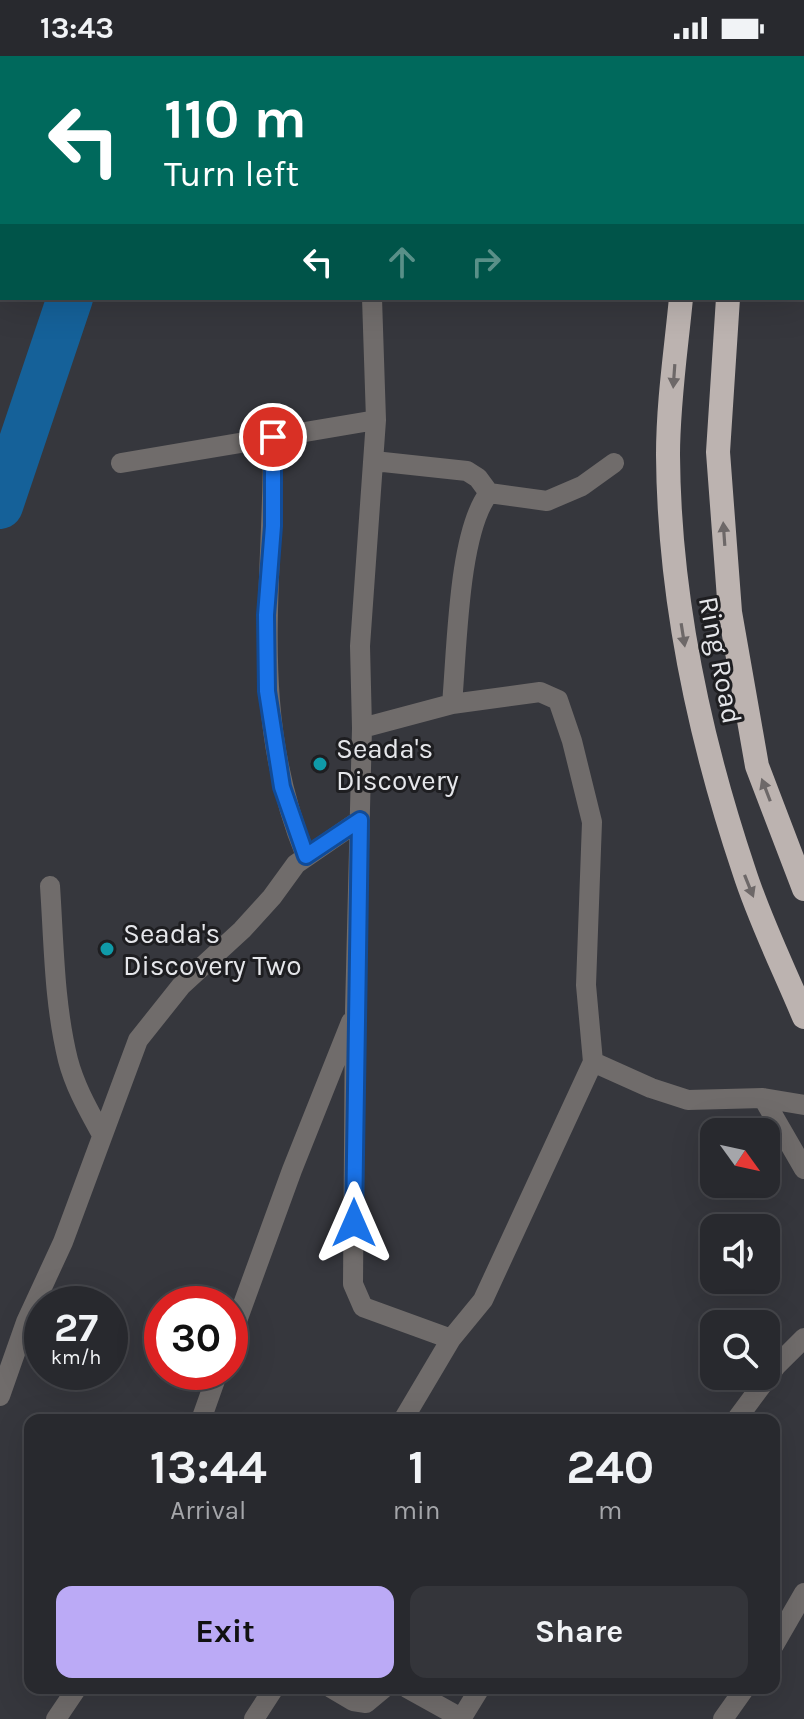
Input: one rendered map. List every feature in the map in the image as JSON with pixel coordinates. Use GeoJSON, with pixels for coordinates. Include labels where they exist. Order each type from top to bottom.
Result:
{"type":"FeatureCollection","features":[{"type":"Feature","properties":{"kind":"highway","name":"Ring Road"},"geometry":{"type":"LineString","coordinates":[[681,300],[668,454],[674,576],[686,656],[712,768],[744,874],[804,1017]]}},
{"type":"Feature","properties":{"kind":"highway","name":"Ring Road"},"geometry":{"type":"LineString","coordinates":[[728,300],[718,452],[730,612],[757,766],[804,889]]}},
{"type":"Feature","properties":{"kind":"street"},"geometry":{"type":"LineString","coordinates":[[372,300],[376,420],[360,646],[362,728],[355,1011],[353,1284],[363,1307],[451,1339]]}},
{"type":"Feature","properties":{"kind":"street"},"geometry":{"type":"LineString","coordinates":[[121,463],[376,420]]}},
{"type":"Feature","properties":{"kind":"street"},"geometry":{"type":"LineString","coordinates":[[273,437],[273,526],[266,615],[267,691],[282,787],[306,856]]}},
{"type":"Feature","properties":{"kind":"street"},"geometry":{"type":"LineString","coordinates":[[374,461],[467,471],[478,478],[489,493],[547,501],[582,486],[614,463]]}},
{"type":"Feature","properties":{"kind":"street"},"geometry":{"type":"LineString","coordinates":[[452,704],[468,539],[478,507],[489,493]]}},
{"type":"Feature","properties":{"kind":"street"},"geometry":{"type":"LineString","coordinates":[[362,728],[452,704],[540,692],[558,700],[572,741],[592,822],[586,985],[593,1062],[483,1300],[451,1339],[407,1414]]}},
{"type":"Feature","properties":{"kind":"street"},"geometry":{"type":"LineString","coordinates":[[0,1396],[8,1366],[63,1242],[138,1040],[181,986],[242,930],[272,897],[296,864],[360,820]]}},
{"type":"Feature","properties":{"kind":"street"},"geometry":{"type":"LineString","coordinates":[[50,886],[56,995],[61,1027],[69,1063],[83,1100],[102,1135]]}},
{"type":"Feature","properties":{"kind":"street"},"geometry":{"type":"LineString","coordinates":[[248,1291],[355,1011]]}},
{"type":"Feature","properties":{"kind":"street"},"geometry":{"type":"LineString","coordinates":[[593,1062],[651,1088],[688,1100],[763,1098],[804,1105]]}},
{"type":"Feature","properties":{"kind":"street"},"geometry":{"type":"LineString","coordinates":[[763,1098],[804,1169]]}},
{"type":"Feature","properties":{"kind":"street"},"geometry":{"type":"LineString","coordinates":[[740,1414],[776,1366],[804,1338]]}},
{"type":"Feature","properties":{"kind":"street"},"geometry":{"type":"LineString","coordinates":[[203,1414],[212,1390]]}},
{"type":"Feature","properties":{"kind":"street"},"geometry":{"type":"LineString","coordinates":[[780,1635],[804,1593]]}},
{"type":"Feature","properties":{"kind":"street"},"geometry":{"type":"LineString","coordinates":[[56,1719],[73,1694]]}},
{"type":"Feature","properties":{"kind":"street"},"geometry":{"type":"LineString","coordinates":[[254,1719],[270,1694]]}},
{"type":"Feature","properties":{"kind":"street"},"geometry":{"type":"LineString","coordinates":[[341,1694],[353,1701],[366,1703],[377,1694]]}},
{"type":"Feature","properties":{"kind":"street"},"geometry":{"type":"LineString","coordinates":[[417,1694],[461,1719],[476,1694]]}},
{"type":"Feature","properties":{"kind":"street"},"geometry":{"type":"LineString","coordinates":[[723,1719],[741,1694]]}},
{"type":"Feature","properties":{"kind":"waterway"},"geometry":{"type":"LineString","coordinates":[[0,506],[69,300]]}},
{"type":"Feature","properties":{"kind":"place","name":"Seada's Discovery"},"geometry":{"type":"Point","coordinates":[320,764]}},
{"type":"Feature","properties":{"kind":"place","name":"Seada's Discovery Two"},"geometry":{"type":"Point","coordinates":[107,949]}},
{"type":"Feature","properties":{"kind":"route"},"geometry":{"type":"LineString","coordinates":[[273,437],[273,526],[266,615],[267,691],[282,787],[306,856],[360,820],[354,1223]]}}]}
